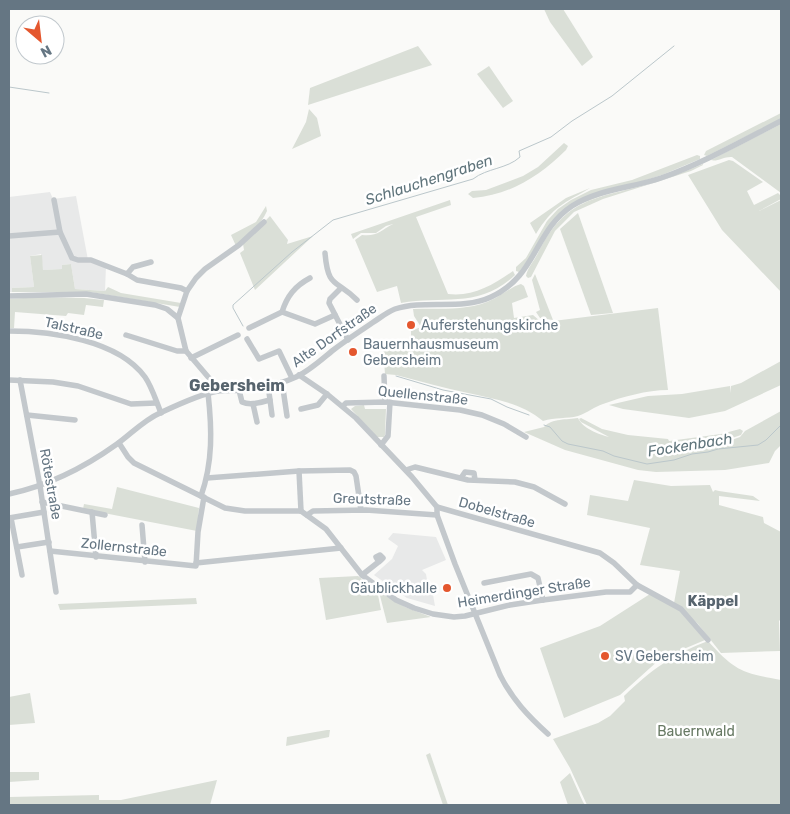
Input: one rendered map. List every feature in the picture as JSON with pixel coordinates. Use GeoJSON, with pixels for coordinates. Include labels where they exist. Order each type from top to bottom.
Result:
{"type":"FeatureCollection","features":[{"type":"Feature","properties":{"kind":"street","name":"Alte Dorfstraße"},"geometry":{"type":"LineString","coordinates":[[9,494],[40,486],[99,455],[119,443],[150,418],[160,413],[217,391],[239,390],[268,385],[299,376],[393,310],[408,306],[449,305],[480,301],[493,296],[508,287],[525,271],[552,224],[565,211],[581,201],[684,169],[781,121]]}},
{"type":"Feature","properties":{"kind":"street"},"geometry":{"type":"LineString","coordinates":[[54,200],[60,232],[72,258],[92,260],[127,274],[136,280],[181,288],[187,291]]}},
{"type":"Feature","properties":{"kind":"street"},"geometry":{"type":"LineString","coordinates":[[217,391],[215,385],[186,350],[178,318],[187,291],[196,278],[205,269],[239,245],[264,222]]}},
{"type":"Feature","properties":{"kind":"street"},"geometry":{"type":"LineString","coordinates":[[9,236],[60,232]]}},
{"type":"Feature","properties":{"kind":"street"},"geometry":{"type":"LineString","coordinates":[[325,253],[328,274],[331,280],[357,300]]}},
{"type":"Feature","properties":{"kind":"street"},"geometry":{"type":"LineString","coordinates":[[127,274],[133,266],[151,262]]}},
{"type":"Feature","properties":{"kind":"street"},"geometry":{"type":"LineString","coordinates":[[282,312],[297,285],[310,278]]}},
{"type":"Feature","properties":{"kind":"street"},"geometry":{"type":"LineString","coordinates":[[341,288],[329,301],[348,340]]}},
{"type":"Feature","properties":{"kind":"street"},"geometry":{"type":"LineString","coordinates":[[9,296],[86,294],[155,305],[167,309],[178,318]]}},
{"type":"Feature","properties":{"kind":"street"},"geometry":{"type":"LineString","coordinates":[[248,328],[282,312],[314,324],[335,315]]}},
{"type":"Feature","properties":{"kind":"street","name":"Talstraße"},"geometry":{"type":"LineString","coordinates":[[9,331],[30,331],[66,337],[97,345],[115,353],[128,361],[146,378],[160,413]]}},
{"type":"Feature","properties":{"kind":"street"},"geometry":{"type":"LineString","coordinates":[[126,335],[177,351],[186,350]]}},
{"type":"Feature","properties":{"kind":"street"},"geometry":{"type":"LineString","coordinates":[[191,358],[238,335]]}},
{"type":"Feature","properties":{"kind":"street","name":"Alte Dorfstraße"},"geometry":{"type":"LineString","coordinates":[[247,339],[259,358],[279,351],[292,378]]}},
{"type":"Feature","properties":{"kind":"street","name":"Dobelstraße"},"geometry":{"type":"LineString","coordinates":[[299,376],[343,406],[406,470],[437,507],[600,553],[614,563],[637,585],[681,609],[708,640]]}},
{"type":"Feature","properties":{"kind":"street"},"geometry":{"type":"LineString","coordinates":[[381,444],[388,436],[384,376]]}},
{"type":"Feature","properties":{"kind":"street"},"geometry":{"type":"LineString","coordinates":[[9,380],[53,382],[78,386],[131,404],[156,403]]}},
{"type":"Feature","properties":{"kind":"street","name":"Rötestraße"},"geometry":{"type":"LineString","coordinates":[[20,380],[40,486],[56,592]]}},
{"type":"Feature","properties":{"kind":"street","name":"Alte Dorfstraße"},"geometry":{"type":"LineString","coordinates":[[282,382],[287,416]]}},
{"type":"Feature","properties":{"kind":"street"},"geometry":{"type":"LineString","coordinates":[[268,385],[272,415]]}},
{"type":"Feature","properties":{"kind":"street"},"geometry":{"type":"LineString","coordinates":[[239,390],[242,402],[248,404],[270,400]]}},
{"type":"Feature","properties":{"kind":"street"},"geometry":{"type":"LineString","coordinates":[[196,565],[202,496],[211,452],[211,414],[208,394]]}},
{"type":"Feature","properties":{"kind":"street"},"geometry":{"type":"LineString","coordinates":[[301,409],[318,405],[327,394]]}},
{"type":"Feature","properties":{"kind":"street","name":"Quellenstraße"},"geometry":{"type":"LineString","coordinates":[[343,406],[346,403],[387,402],[460,410],[482,415],[504,424],[526,437]]}},
{"type":"Feature","properties":{"kind":"street"},"geometry":{"type":"LineString","coordinates":[[253,404],[257,422]]}},
{"type":"Feature","properties":{"kind":"street"},"geometry":{"type":"LineString","coordinates":[[27,415],[75,420]]}},
{"type":"Feature","properties":{"kind":"street"},"geometry":{"type":"LineString","coordinates":[[119,443],[134,463],[225,508],[235,511],[301,511],[299,471]]}},
{"type":"Feature","properties":{"kind":"street"},"geometry":{"type":"LineString","coordinates":[[406,470],[415,467],[461,478],[465,472],[474,473],[475,480],[515,482],[534,487],[565,504]]}},
{"type":"Feature","properties":{"kind":"street"},"geometry":{"type":"LineString","coordinates":[[207,478],[299,471],[350,470],[354,472],[361,510]]}},
{"type":"Feature","properties":{"kind":"street"},"geometry":{"type":"LineString","coordinates":[[42,502],[104,515]]}},
{"type":"Feature","properties":{"kind":"street"},"geometry":{"type":"LineString","coordinates":[[437,507],[437,515],[507,690],[522,710],[548,734]]}},
{"type":"Feature","properties":{"kind":"street","name":"Greutstraße"},"geometry":{"type":"LineString","coordinates":[[307,515],[313,511],[361,510],[437,515]]}},
{"type":"Feature","properties":{"kind":"street","name":"Heimerdinger Straße"},"geometry":{"type":"LineString","coordinates":[[301,511],[326,529],[362,575],[396,600],[433,614],[454,617],[543,600],[606,592],[630,592],[637,585]]}},
{"type":"Feature","properties":{"kind":"street"},"geometry":{"type":"LineString","coordinates":[[22,575],[10,518],[44,512]]}},
{"type":"Feature","properties":{"kind":"street"},"geometry":{"type":"LineString","coordinates":[[92,512],[96,557]]}},
{"type":"Feature","properties":{"kind":"street"},"geometry":{"type":"LineString","coordinates":[[142,525],[145,562]]}},
{"type":"Feature","properties":{"kind":"street"},"geometry":{"type":"LineString","coordinates":[[17,548],[49,542]]}},
{"type":"Feature","properties":{"kind":"street","name":"Zollernstraße"},"geometry":{"type":"LineString","coordinates":[[50,551],[145,562],[196,565],[341,548]]}},
{"type":"Feature","properties":{"kind":"street"},"geometry":{"type":"LineString","coordinates":[[362,575],[379,562]]}},
{"type":"Feature","properties":{"kind":"street"},"geometry":{"type":"LineString","coordinates":[[484,583],[531,574],[535,575],[538,578],[543,600]]}},
{"type":"Feature","properties":{"kind":"shaded area"},"geometry":{"type":"Polygon","coordinates":[[[50,192],[53,199],[76,196],[88,260],[106,266],[105,291],[75,289],[71,264],[62,265],[62,269],[43,270],[41,254],[30,256],[34,287],[12,288],[12,292],[9,292],[9,197],[50,192]]]}},
{"type":"Feature","properties":{"kind":"shaded area"},"geometry":{"type":"Polygon","coordinates":[[[393,533],[436,537],[446,560],[422,570],[426,574],[432,589],[435,606],[407,598],[374,575],[392,559],[398,546],[388,539],[393,533]]]}},
{"type":"Feature","properties":{"kind":"green space"},"geometry":{"type":"Polygon","coordinates":[[[544,9],[563,9],[593,57],[582,66],[550,22],[544,9]]]}},
{"type":"Feature","properties":{"kind":"green space"},"geometry":{"type":"Polygon","coordinates":[[[418,46],[432,65],[308,105],[310,88],[418,46]]]}},
{"type":"Feature","properties":{"kind":"green space"},"geometry":{"type":"Polygon","coordinates":[[[489,66],[513,101],[503,108],[477,74],[489,66]]]}},
{"type":"Feature","properties":{"kind":"green space"},"geometry":{"type":"Polygon","coordinates":[[[309,109],[317,118],[321,136],[292,149],[306,122],[309,109]]]}},
{"type":"Feature","properties":{"kind":"green space"},"geometry":{"type":"Polygon","coordinates":[[[781,113],[781,119],[707,156],[704,155],[706,151],[781,113]]]}},
{"type":"Feature","properties":{"kind":"green space"},"geometry":{"type":"Polygon","coordinates":[[[781,124],[781,193],[732,157],[711,160],[781,124]]]}},
{"type":"Feature","properties":{"kind":"green space"},"geometry":{"type":"Polygon","coordinates":[[[564,143],[568,146],[566,150],[546,168],[524,183],[487,196],[473,198],[468,194],[472,191],[486,190],[523,176],[538,167],[564,143]]]}},
{"type":"Feature","properties":{"kind":"green space"},"geometry":{"type":"Polygon","coordinates":[[[697,155],[700,156],[700,159],[662,175],[564,210],[519,272],[516,271],[516,267],[526,258],[547,221],[558,209],[571,200],[591,190],[632,180],[697,155]]]}},
{"type":"Feature","properties":{"kind":"green space"},"geometry":{"type":"Polygon","coordinates":[[[729,160],[763,182],[747,191],[754,205],[778,193],[781,196],[781,199],[759,211],[781,200],[781,292],[722,230],[688,175],[729,160]]]}},
{"type":"Feature","properties":{"kind":"green space"},"geometry":{"type":"Polygon","coordinates":[[[703,164],[691,171],[603,199],[574,212],[555,231],[531,277],[528,278],[526,276],[549,235],[571,211],[584,203],[598,198],[656,182],[703,164]]]}},
{"type":"Feature","properties":{"kind":"green space"},"geometry":{"type":"Polygon","coordinates":[[[590,188],[554,211],[536,234],[530,223],[566,198],[590,188]]]}},
{"type":"Feature","properties":{"kind":"green space"},"geometry":{"type":"Polygon","coordinates":[[[450,200],[451,205],[416,217],[448,294],[474,292],[498,281],[513,271],[515,275],[502,286],[488,293],[461,299],[401,303],[397,286],[377,292],[355,240],[362,235],[375,234],[393,224],[386,226],[376,233],[361,233],[353,239],[351,234],[450,200]]]}},
{"type":"Feature","properties":{"kind":"green space"},"geometry":{"type":"Polygon","coordinates":[[[266,206],[267,211],[258,226],[236,246],[231,235],[256,222],[266,206]]]}},
{"type":"Feature","properties":{"kind":"green space"},"geometry":{"type":"Polygon","coordinates":[[[578,213],[613,313],[591,315],[560,229],[578,213]]]}},
{"type":"Feature","properties":{"kind":"green space"},"geometry":{"type":"Polygon","coordinates":[[[270,216],[288,240],[287,244],[313,236],[255,290],[240,253],[244,250],[243,244],[270,216]]]}},
{"type":"Feature","properties":{"kind":"green space"},"geometry":{"type":"Polygon","coordinates":[[[42,255],[43,270],[62,269],[62,265],[71,264],[75,289],[105,291],[108,287],[121,293],[181,303],[180,307],[90,292],[12,292],[12,288],[34,287],[30,256],[42,255]]]}},
{"type":"Feature","properties":{"kind":"green space"},"geometry":{"type":"Polygon","coordinates":[[[535,274],[553,320],[540,318],[536,312],[540,310],[532,280],[535,274]]]}},
{"type":"Feature","properties":{"kind":"green space"},"geometry":{"type":"Polygon","coordinates":[[[521,284],[524,286],[528,297],[512,303],[514,318],[533,315],[540,321],[553,321],[658,308],[668,390],[635,394],[603,404],[578,416],[543,421],[526,410],[507,402],[385,374],[383,348],[398,349],[399,344],[411,338],[411,331],[421,327],[414,316],[413,309],[460,308],[478,305],[521,284]]]}},
{"type":"Feature","properties":{"kind":"green space"},"geometry":{"type":"Polygon","coordinates":[[[38,297],[104,300],[103,307],[86,305],[84,315],[68,313],[66,316],[15,312],[14,328],[9,328],[9,299],[38,297]]]}},
{"type":"Feature","properties":{"kind":"green space"},"geometry":{"type":"Polygon","coordinates":[[[781,361],[781,385],[725,411],[689,418],[623,409],[609,405],[648,396],[682,394],[730,386],[731,393],[731,386],[741,383],[781,361]]]}},
{"type":"Feature","properties":{"kind":"green space"},"geometry":{"type":"Polygon","coordinates":[[[364,405],[365,409],[386,409],[384,437],[377,437],[351,409],[355,406],[364,405]]]}},
{"type":"Feature","properties":{"kind":"green space"},"geometry":{"type":"Polygon","coordinates":[[[781,411],[781,445],[775,451],[769,463],[725,470],[656,472],[638,470],[565,450],[524,432],[544,427],[551,422],[578,418],[580,422],[587,428],[609,437],[581,422],[579,419],[581,418],[602,429],[628,435],[668,439],[669,441],[721,434],[740,429],[743,431],[741,435],[711,445],[686,448],[669,443],[685,450],[723,443],[740,437],[745,431],[781,411]]]}},
{"type":"Feature","properties":{"kind":"green space"},"geometry":{"type":"Polygon","coordinates":[[[634,480],[671,486],[710,485],[713,492],[715,490],[753,496],[760,501],[719,496],[719,505],[763,517],[764,523],[781,532],[780,651],[721,653],[698,624],[674,603],[680,571],[640,565],[650,528],[587,515],[590,495],[628,501],[634,480]]]}},
{"type":"Feature","properties":{"kind":"green space"},"geometry":{"type":"Polygon","coordinates":[[[117,487],[199,508],[197,531],[83,509],[84,504],[112,509],[117,487]]]}},
{"type":"Feature","properties":{"kind":"green space"},"geometry":{"type":"Polygon","coordinates":[[[358,576],[377,590],[381,610],[326,620],[319,578],[358,576]]]}},
{"type":"Feature","properties":{"kind":"green space"},"geometry":{"type":"Polygon","coordinates":[[[379,592],[405,607],[431,617],[387,623],[379,592]]]}},
{"type":"Feature","properties":{"kind":"green space","name":"SV Gebersheim"},"geometry":{"type":"Polygon","coordinates":[[[650,594],[678,608],[705,640],[660,659],[620,695],[564,718],[540,648],[600,626],[650,594]]]}},
{"type":"Feature","properties":{"kind":"green space"},"geometry":{"type":"Polygon","coordinates":[[[196,598],[197,604],[60,610],[58,604],[196,598]]]}},
{"type":"Feature","properties":{"kind":"green space","name":"Bauernwald"},"geometry":{"type":"Polygon","coordinates":[[[708,641],[725,659],[740,669],[781,680],[781,805],[587,805],[570,768],[553,739],[598,723],[610,716],[625,701],[624,696],[653,671],[684,651],[708,641]]]}},
{"type":"Feature","properties":{"kind":"green space"},"geometry":{"type":"Polygon","coordinates":[[[30,693],[35,723],[9,725],[9,697],[30,693]]]}},
{"type":"Feature","properties":{"kind":"green space"},"geometry":{"type":"Polygon","coordinates":[[[330,730],[329,737],[286,746],[287,737],[330,730]]]}},
{"type":"Feature","properties":{"kind":"green space"},"geometry":{"type":"Polygon","coordinates":[[[430,753],[448,805],[443,805],[426,755],[430,753]]]}},
{"type":"Feature","properties":{"kind":"green space"},"geometry":{"type":"Polygon","coordinates":[[[9,772],[39,772],[39,780],[9,782],[9,772]]]}},
{"type":"Feature","properties":{"kind":"green space"},"geometry":{"type":"Polygon","coordinates":[[[570,773],[585,805],[568,805],[560,782],[570,773]]]}},
{"type":"Feature","properties":{"kind":"green space"},"geometry":{"type":"Polygon","coordinates":[[[217,780],[210,805],[9,805],[9,797],[99,795],[99,800],[121,800],[217,780]]]}},
{"type":"Feature","properties":{"kind":"waterway","name":"Schlauchengraben"},"geometry":{"type":"LineString","coordinates":[[243,326],[233,305],[292,252],[333,220],[473,179],[515,161],[520,157],[519,151],[551,137],[572,121],[612,96],[674,46]]}},
{"type":"Feature","properties":{"kind":"waterway"},"geometry":{"type":"LineString","coordinates":[[9,87],[49,93]]}},
{"type":"Feature","properties":{"kind":"waterway","name":"Fockenbach"},"geometry":{"type":"LineString","coordinates":[[396,376],[443,390],[491,399],[529,415]]}},
{"type":"Feature","properties":{"kind":"waterway","name":"Fockenbach"},"geometry":{"type":"LineString","coordinates":[[544,425],[550,427],[562,441],[568,444],[603,451],[614,456],[647,464],[674,460],[718,449],[758,445],[781,425]]}},
{"type":"Feature","properties":{"kind":"place","name":"Auferstehungskirche"},"geometry":{"type":"Point","coordinates":[411,325]}},
{"type":"Feature","properties":{"kind":"place","name":"Bauernhausmuseum Gebersheim"},"geometry":{"type":"Point","coordinates":[353,352]}},
{"type":"Feature","properties":{"kind":"place","name":"Gäublickhalle"},"geometry":{"type":"Point","coordinates":[447,588]}},
{"type":"Feature","properties":{"kind":"place","name":"SV Gebersheim"},"geometry":{"type":"Point","coordinates":[605,656]}},
{"type":"Feature","properties":{"kind":"district","name":"Gebersheim"},"geometry":{"type":"Point","coordinates":[237,385]}},
{"type":"Feature","properties":{"kind":"district","name":"Käppel"},"geometry":{"type":"Point","coordinates":[713,601]}}]}
